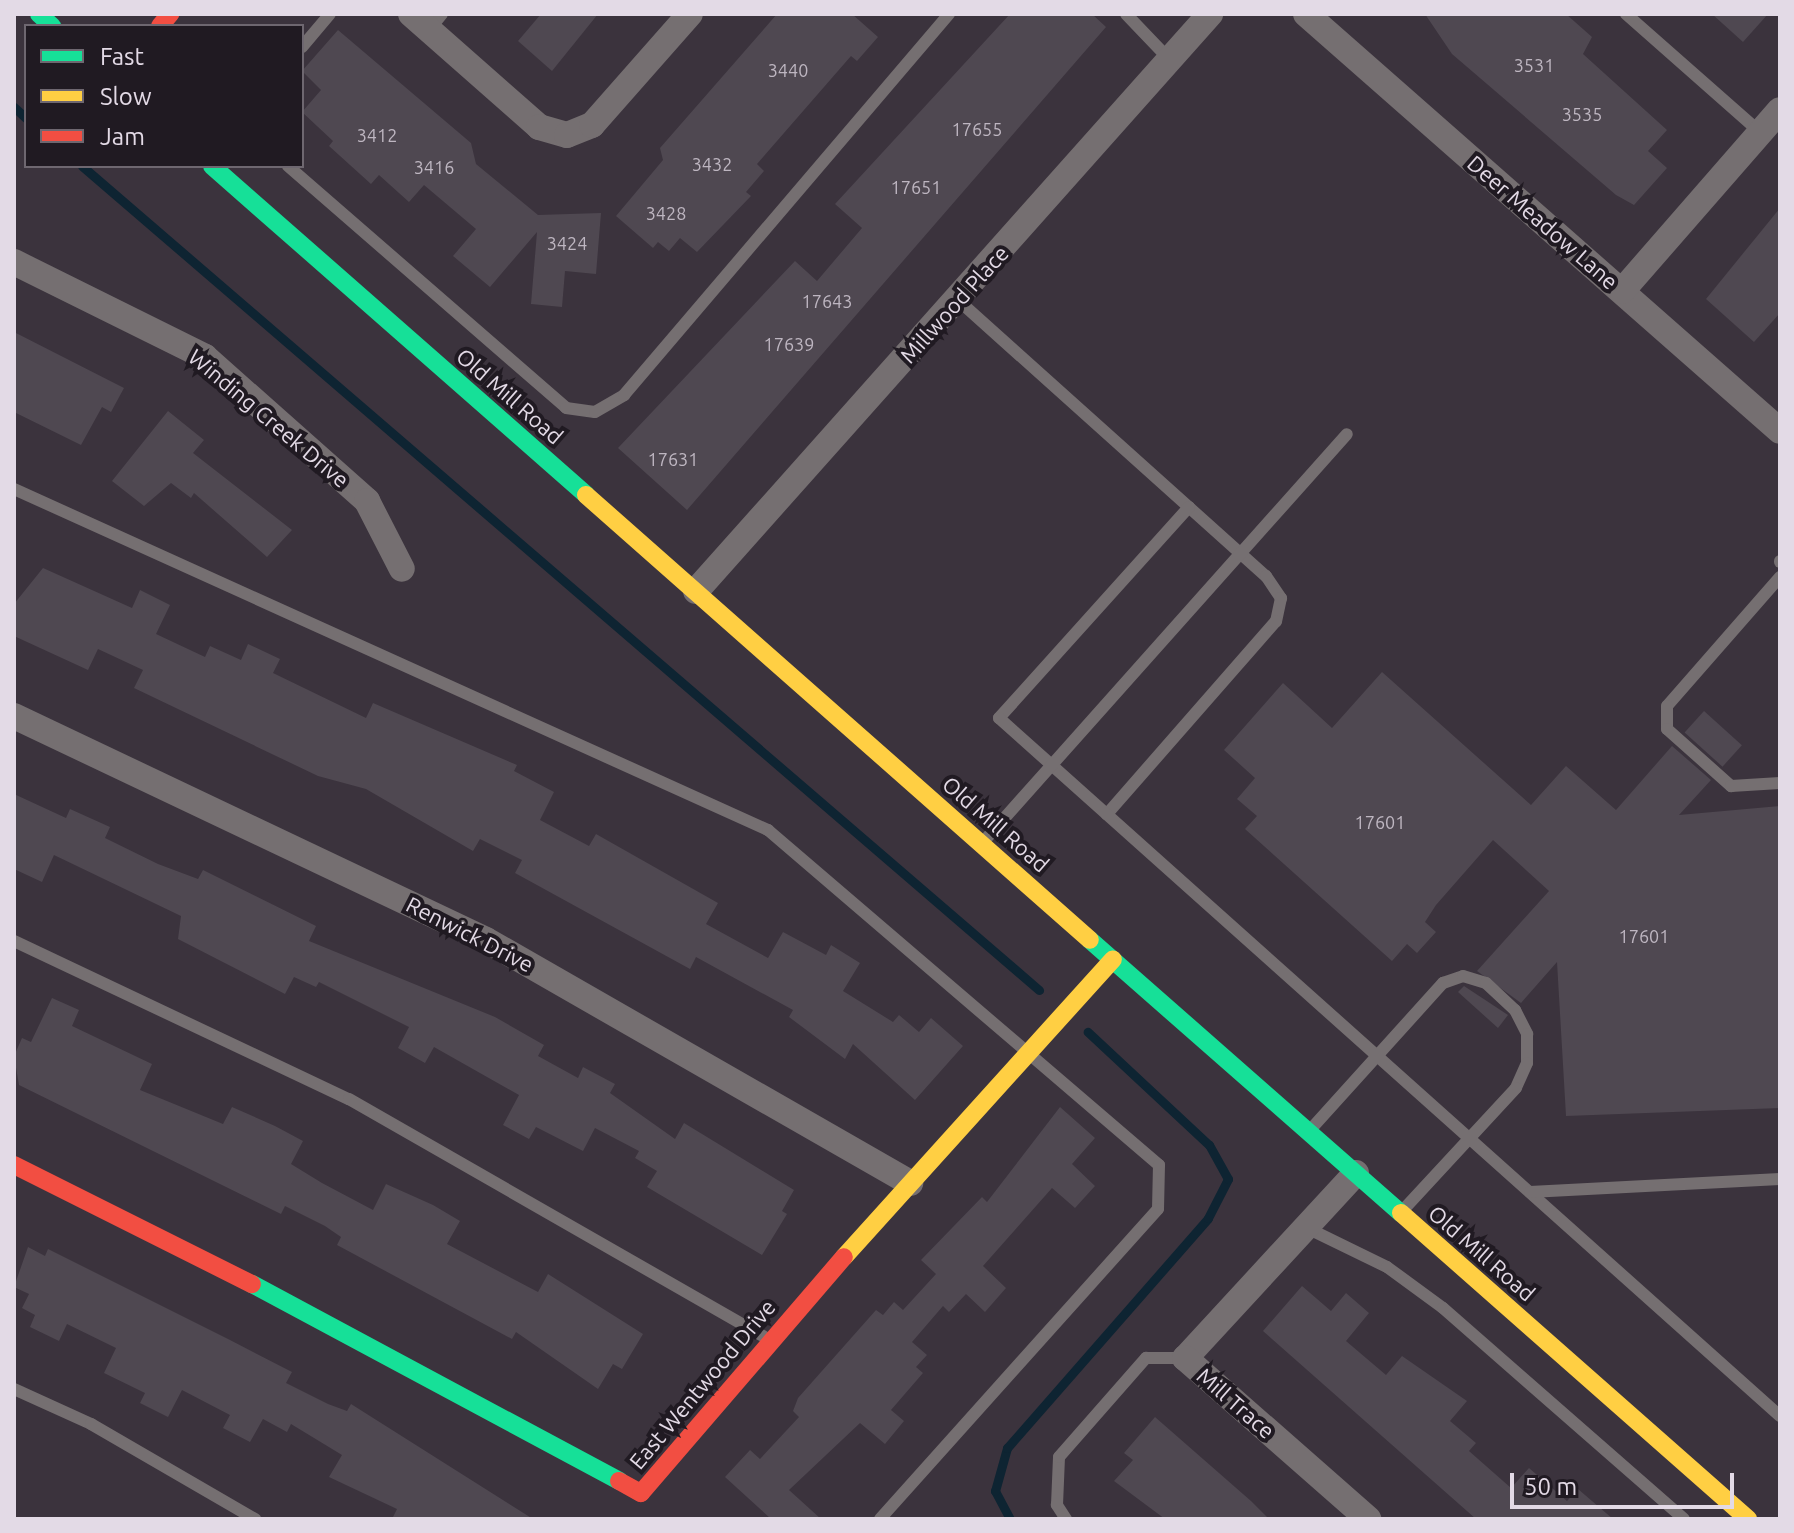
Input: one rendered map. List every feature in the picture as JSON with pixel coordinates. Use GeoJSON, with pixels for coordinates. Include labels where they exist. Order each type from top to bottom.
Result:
{"type":"FeatureCollection","features":[{"type":"Feature","properties":{"kind":"street"},"geometry":{"type":"LineString","coordinates":[[427,19],[539,127],[567,135],[592,125],[690,14]]}},
{"type":"Feature","properties":{"kind":"street","name":"Millwood Place"},"geometry":{"type":"LineString","coordinates":[[696,591],[1210,14]]}},
{"type":"Feature","properties":{"kind":"street","name":"Deer Meadow Lane"},"geometry":{"type":"LineString","coordinates":[[1306,14],[1622,291],[1777,421]]}},
{"type":"Feature","properties":{"kind":"street"},"geometry":{"type":"LineString","coordinates":[[1622,291],[1780,110]]}},
{"type":"Feature","properties":{"kind":"street","name":"Old Mill Road"},"geometry":{"type":"LineString","coordinates":[[214,168],[1748,1519]]}},
{"type":"Feature","properties":{"kind":"street","name":"Winding Creek Drive"},"geometry":{"type":"LineString","coordinates":[[14,262],[205,357],[367,501],[402,569]]}},
{"type":"Feature","properties":{"kind":"street","name":"Renwick Drive"},"geometry":{"type":"LineString","coordinates":[[14,716],[486,940],[910,1183]]}},
{"type":"Feature","properties":{"kind":"street","name":"East Wentwood Drive"},"geometry":{"type":"LineString","coordinates":[[14,1165],[138,1222],[641,1493],[768,1340],[1113,959]]}},
{"type":"Feature","properties":{"kind":"street","name":"Mill Trace"},"geometry":{"type":"LineString","coordinates":[[1356,1173],[1185,1358],[1368,1519]]}},
{"type":"Feature","properties":{"kind":"lane"},"geometry":{"type":"LineString","coordinates":[[304,45],[330,14]]}},
{"type":"Feature","properties":{"kind":"lane"},"geometry":{"type":"LineString","coordinates":[[290,168],[566,408],[595,412],[624,395],[949,14]]}},
{"type":"Feature","properties":{"kind":"lane"},"geometry":{"type":"LineString","coordinates":[[1126,14],[1170,60]]}},
{"type":"Feature","properties":{"kind":"lane"},"geometry":{"type":"LineString","coordinates":[[1626,14],[1760,132]]}},
{"type":"Feature","properties":{"kind":"lane"},"geometry":{"type":"LineString","coordinates":[[958,300],[1241,554],[1281,598],[1276,621],[1107,814]]}},
{"type":"Feature","properties":{"kind":"lane"},"geometry":{"type":"LineString","coordinates":[[982,843],[1347,434]]}},
{"type":"Feature","properties":{"kind":"lane"},"geometry":{"type":"LineString","coordinates":[[14,489],[768,830],[1159,1165],[1158,1209],[880,1519]]}},
{"type":"Feature","properties":{"kind":"lane"},"geometry":{"type":"LineString","coordinates":[[1189,507],[999,718],[1780,1416]]}},
{"type":"Feature","properties":{"kind":"lane"},"geometry":{"type":"LineString","coordinates":[[1780,577],[1667,706],[1667,729],[1731,786],[1780,783]]}},
{"type":"Feature","properties":{"kind":"lane"},"geometry":{"type":"LineString","coordinates":[[14,941],[349,1099],[768,1340]]}},
{"type":"Feature","properties":{"kind":"lane"},"geometry":{"type":"LineString","coordinates":[[1309,1132],[1443,983],[1463,976],[1486,983],[1515,1010],[1527,1034],[1527,1063],[1516,1088],[1401,1213]]}},
{"type":"Feature","properties":{"kind":"lane"},"geometry":{"type":"LineString","coordinates":[[1530,1192],[1780,1179]]}},
{"type":"Feature","properties":{"kind":"lane"},"geometry":{"type":"LineString","coordinates":[[1305,1227],[1387,1267],[1443,1308],[1684,1519]]}},
{"type":"Feature","properties":{"kind":"lane"},"geometry":{"type":"LineString","coordinates":[[1066,1519],[1057,1505],[1059,1457],[1146,1358],[1185,1358]]}},
{"type":"Feature","properties":{"kind":"lane"},"geometry":{"type":"LineString","coordinates":[[14,1389],[91,1424],[255,1519]]}},
{"type":"Feature","properties":{"kind":"building"},"geometry":{"type":"Polygon","coordinates":[[[541,14],[598,14],[552,71],[518,41],[541,14]]]}},
{"type":"Feature","properties":{"kind":"building"},"geometry":{"type":"Polygon","coordinates":[[[777,14],[852,14],[878,37],[857,61],[851,56],[757,164],[764,171],[746,192],[751,196],[697,252],[680,238],[669,251],[658,242],[653,248],[616,216],[663,160],[660,148],[777,14]]]}},
{"type":"Feature","properties":{"kind":"building"},"geometry":{"type":"Polygon","coordinates":[[[1010,14],[1092,14],[1106,27],[687,510],[618,448],[795,261],[817,281],[862,228],[835,204],[1010,14]]]}},
{"type":"Feature","properties":{"kind":"building"},"geometry":{"type":"Polygon","coordinates":[[[1425,14],[1566,14],[1592,37],[1583,54],[1667,130],[1648,151],[1667,168],[1634,205],[1616,195],[1452,54],[1425,14]]]}},
{"type":"Feature","properties":{"kind":"building"},"geometry":{"type":"Polygon","coordinates":[[[1712,14],[1768,14],[1743,42],[1712,14]]]}},
{"type":"Feature","properties":{"kind":"building"},"geometry":{"type":"Polygon","coordinates":[[[338,30],[471,143],[476,164],[538,215],[601,213],[596,274],[565,271],[562,307],[531,304],[537,232],[490,287],[453,256],[476,229],[424,185],[409,202],[379,175],[371,184],[329,146],[333,141],[304,114],[304,110],[321,90],[304,73],[304,69],[338,30]]]}},
{"type":"Feature","properties":{"kind":"building"},"geometry":{"type":"Polygon","coordinates":[[[1780,208],[1780,313],[1754,342],[1706,299],[1780,208]]]}},
{"type":"Feature","properties":{"kind":"building"},"geometry":{"type":"Polygon","coordinates":[[[14,332],[124,388],[111,412],[102,407],[81,445],[14,412],[14,332]]]}},
{"type":"Feature","properties":{"kind":"building"},"geometry":{"type":"Polygon","coordinates":[[[168,411],[204,440],[193,453],[292,530],[267,557],[194,493],[191,498],[171,483],[144,506],[112,481],[168,411]]]}},
{"type":"Feature","properties":{"kind":"building"},"geometry":{"type":"Polygon","coordinates":[[[43,568],[132,608],[140,590],[170,605],[156,634],[205,657],[210,646],[241,660],[248,644],[280,659],[273,673],[366,718],[373,703],[517,765],[514,771],[554,792],[540,820],[589,846],[596,834],[718,903],[706,924],[768,958],[783,932],[826,955],[831,945],[860,963],[843,991],[893,1022],[899,1015],[919,1032],[931,1018],[963,1046],[915,1100],[853,1044],[845,1059],[789,1017],[793,1010],[696,957],[690,969],[515,873],[522,860],[480,839],[473,851],[366,789],[318,776],[134,688],[143,670],[98,649],[88,670],[14,636],[14,604],[43,568]]]}},
{"type":"Feature","properties":{"kind":"building"},"geometry":{"type":"Polygon","coordinates":[[[1382,672],[1531,805],[1566,766],[1616,810],[1672,746],[1711,780],[1679,815],[1780,806],[1780,1108],[1566,1116],[1557,962],[1521,1003],[1477,971],[1549,891],[1493,840],[1425,922],[1436,932],[1417,953],[1407,944],[1392,961],[1245,829],[1257,816],[1237,799],[1255,778],[1224,750],[1283,683],[1332,728],[1382,672]]]}},
{"type":"Feature","properties":{"kind":"building"},"geometry":{"type":"Polygon","coordinates":[[[1704,711],[1742,745],[1722,767],[1685,733],[1704,711]]]}},
{"type":"Feature","properties":{"kind":"building"},"geometry":{"type":"Polygon","coordinates":[[[14,794],[66,818],[70,809],[110,827],[105,838],[158,864],[198,879],[203,870],[316,926],[309,941],[495,1017],[544,1045],[538,1056],[578,1078],[583,1067],[615,1084],[610,1093],[675,1139],[684,1123],[794,1190],[782,1211],[787,1214],[762,1255],[647,1187],[657,1171],[635,1158],[639,1151],[595,1128],[583,1151],[536,1127],[529,1139],[503,1125],[519,1095],[434,1047],[425,1063],[398,1048],[409,1027],[319,982],[316,987],[294,977],[285,994],[178,939],[181,916],[54,855],[42,882],[14,869],[14,794]]]}},
{"type":"Feature","properties":{"kind":"building"},"geometry":{"type":"Polygon","coordinates":[[[1464,986],[1508,1015],[1498,1028],[1458,992],[1464,986]]]}},
{"type":"Feature","properties":{"kind":"building"},"geometry":{"type":"Polygon","coordinates":[[[52,998],[79,1010],[72,1026],[152,1064],[140,1090],[223,1124],[232,1107],[275,1126],[303,1141],[291,1164],[322,1183],[373,1210],[386,1184],[433,1205],[460,1221],[447,1244],[538,1292],[548,1274],[643,1334],[622,1369],[613,1364],[598,1389],[516,1332],[512,1339],[337,1245],[341,1237],[325,1226],[285,1206],[281,1214],[19,1085],[14,1056],[22,1038],[31,1042],[52,998]]]}},
{"type":"Feature","properties":{"kind":"building"},"geometry":{"type":"Polygon","coordinates":[[[1060,1107],[1095,1138],[1072,1164],[1095,1186],[1075,1208],[1052,1188],[983,1266],[1006,1288],[985,1312],[966,1294],[949,1312],[943,1306],[912,1342],[927,1355],[916,1367],[923,1373],[891,1410],[904,1421],[885,1444],[860,1423],[789,1490],[821,1519],[771,1519],[725,1477],[750,1450],[760,1459],[799,1417],[793,1411],[798,1398],[876,1310],[883,1315],[894,1302],[903,1310],[936,1274],[921,1260],[982,1197],[987,1202],[1060,1107]]]}},
{"type":"Feature","properties":{"kind":"building"},"geometry":{"type":"Polygon","coordinates":[[[28,1247],[45,1256],[48,1249],[292,1372],[286,1383],[347,1411],[351,1404],[533,1519],[392,1519],[397,1509],[329,1477],[342,1455],[291,1424],[287,1432],[263,1419],[250,1442],[223,1428],[230,1415],[182,1390],[168,1417],[140,1403],[145,1393],[104,1373],[116,1348],[67,1324],[59,1341],[30,1327],[35,1315],[22,1308],[29,1294],[14,1287],[28,1247]]]}},
{"type":"Feature","properties":{"kind":"building"},"geometry":{"type":"Polygon","coordinates":[[[1302,1286],[1331,1311],[1346,1293],[1369,1313],[1346,1341],[1386,1375],[1402,1356],[1467,1401],[1450,1421],[1476,1443],[1469,1451],[1511,1488],[1529,1468],[1567,1501],[1578,1489],[1613,1519],[1476,1519],[1263,1331],[1302,1286]]]}},
{"type":"Feature","properties":{"kind":"building"},"geometry":{"type":"Polygon","coordinates":[[[1155,1417],[1269,1519],[1165,1519],[1114,1481],[1133,1460],[1124,1453],[1155,1417]]]}},
{"type":"Feature","properties":{"kind":"waterway"},"geometry":{"type":"LineString","coordinates":[[14,107],[24,116]]}},
{"type":"Feature","properties":{"kind":"waterway"},"geometry":{"type":"LineString","coordinates":[[84,168],[1039,990]]}},
{"type":"Feature","properties":{"kind":"waterway"},"geometry":{"type":"LineString","coordinates":[[1010,1519],[995,1491],[1007,1448],[1208,1218],[1228,1179],[1209,1145],[1088,1032]]}},
{"type":"Feature","properties":{"kind":"traffic: fast"},"geometry":{"type":"LineString","coordinates":[[39,14],[50,24]]}},
{"type":"Feature","properties":{"kind":"traffic: fast"},"geometry":{"type":"LineString","coordinates":[[214,168],[586,495]]}},
{"type":"Feature","properties":{"kind":"traffic: fast"},"geometry":{"type":"LineString","coordinates":[[1090,940],[1401,1213]]}},
{"type":"Feature","properties":{"kind":"traffic: fast"},"geometry":{"type":"LineString","coordinates":[[252,1284],[619,1481]]}},
{"type":"Feature","properties":{"kind":"traffic: slow"},"geometry":{"type":"LineString","coordinates":[[586,495],[1090,940]]}},
{"type":"Feature","properties":{"kind":"traffic: slow"},"geometry":{"type":"LineString","coordinates":[[844,1257],[1113,959]]}},
{"type":"Feature","properties":{"kind":"traffic: slow"},"geometry":{"type":"LineString","coordinates":[[1401,1213],[1748,1519]]}},
{"type":"Feature","properties":{"kind":"traffic: jam"},"geometry":{"type":"LineString","coordinates":[[162,24],[170,14]]}},
{"type":"Feature","properties":{"kind":"traffic: jam"},"geometry":{"type":"LineString","coordinates":[[14,1165],[252,1284]]}},
{"type":"Feature","properties":{"kind":"traffic: jam"},"geometry":{"type":"LineString","coordinates":[[619,1481],[641,1493],[844,1257]]}}]}
